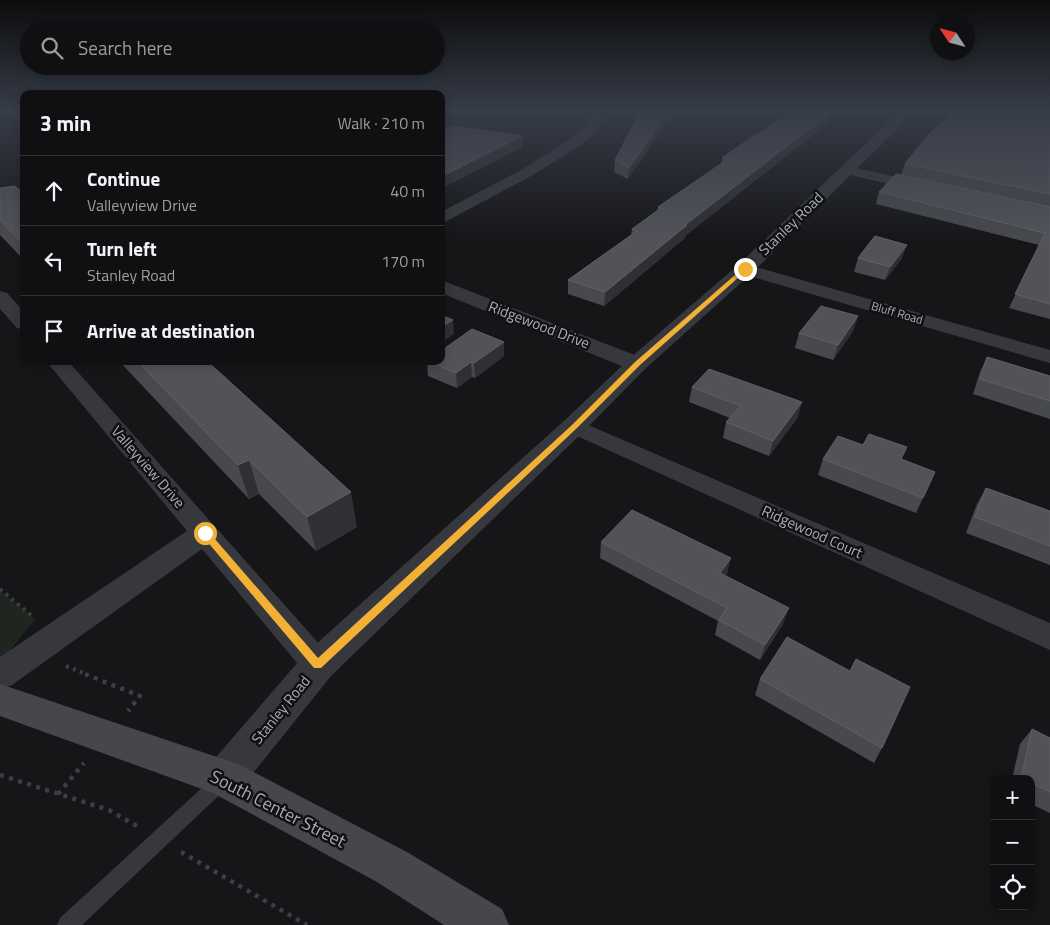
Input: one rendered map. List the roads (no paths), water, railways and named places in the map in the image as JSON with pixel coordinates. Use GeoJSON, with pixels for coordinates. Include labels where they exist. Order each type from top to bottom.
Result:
{"type":"FeatureCollection","features":[{"type":"Feature","properties":{"kind":"main road","name":"South Center Street"},"geometry":{"type":"LineString","coordinates":[[0,700],[224,778],[392,867],[486,925]]}},
{"type":"Feature","properties":{"kind":"street"},"geometry":{"type":"LineString","coordinates":[[445,218],[559,153]]}},
{"type":"Feature","properties":{"kind":"street","name":"Stanley Road"},"geometry":{"type":"LineString","coordinates":[[224,778],[318,665],[574,426],[637,364],[745,269],[847,170],[862,153]]}},
{"type":"Feature","properties":{"kind":"street"},"geometry":{"type":"LineString","coordinates":[[847,170],[934,189]]}},
{"type":"Feature","properties":{"kind":"street","name":"Bluff Road"},"geometry":{"type":"LineString","coordinates":[[745,269],[1050,357]]}},
{"type":"Feature","properties":{"kind":"street","name":"Ridgewood Drive"},"geometry":{"type":"LineString","coordinates":[[445,288],[637,364]]}},
{"type":"Feature","properties":{"kind":"street"},"geometry":{"type":"LineString","coordinates":[[0,297],[20,320]]}},
{"type":"Feature","properties":{"kind":"street","name":"Valleyview Drive"},"geometry":{"type":"LineString","coordinates":[[59,365],[318,665]]}},
{"type":"Feature","properties":{"kind":"street","name":"Ridgewood Court"},"geometry":{"type":"LineString","coordinates":[[574,426],[1050,637]]}},
{"type":"Feature","properties":{"kind":"street"},"geometry":{"type":"LineString","coordinates":[[0,675],[205,533]]}},
{"type":"Feature","properties":{"kind":"lane"},"geometry":{"type":"LineString","coordinates":[[67,925],[224,778]]}}]}
